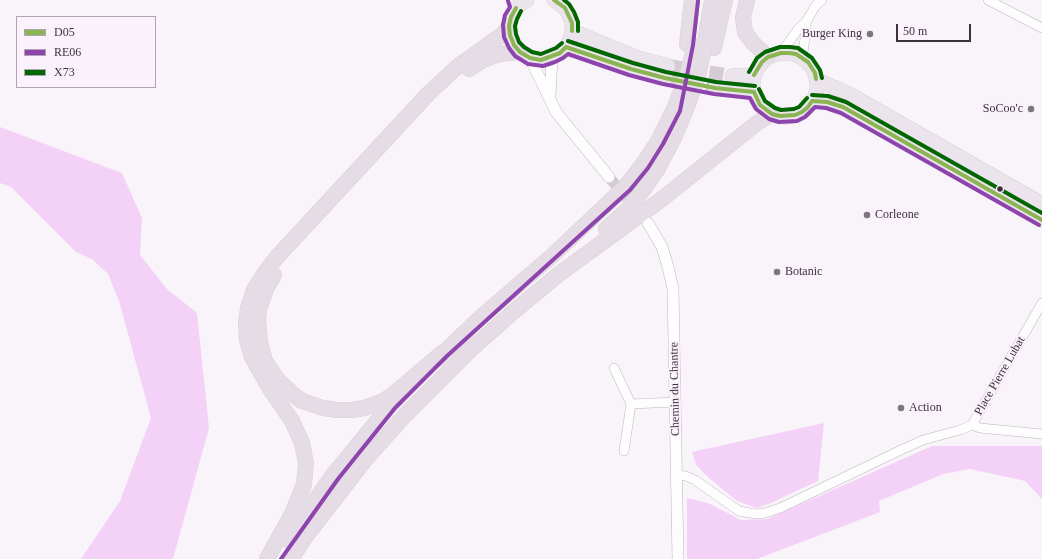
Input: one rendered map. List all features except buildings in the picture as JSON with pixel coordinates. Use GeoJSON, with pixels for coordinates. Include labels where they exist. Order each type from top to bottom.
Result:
{"type":"FeatureCollection","features":[{"type":"Feature","properties":{"kind":"highway"},"geometry":{"type":"LineString","coordinates":[[692,0],[700,46]]}},
{"type":"Feature","properties":{"kind":"highway"},"geometry":{"type":"LineString","coordinates":[[700,46],[703,0]]}},
{"type":"Feature","properties":{"kind":"highway"},"geometry":{"type":"LineString","coordinates":[[700,46],[712,0]]}},
{"type":"Feature","properties":{"kind":"highway"},"geometry":{"type":"LineString","coordinates":[[559,274],[626,211],[657,170],[674,138],[684,111],[687,75],[700,46],[726,0]]}},
{"type":"Feature","properties":{"kind":"highway"},"geometry":{"type":"LineString","coordinates":[[747,0],[743,18],[745,32],[753,43],[775,55]]}},
{"type":"Feature","properties":{"kind":"highway"},"geometry":{"type":"LineString","coordinates":[[267,559],[292,514],[304,484],[306,463],[302,443],[292,421],[270,389],[252,357],[247,340],[246,324],[248,308],[254,290],[276,258],[428,94],[457,67],[503,34],[509,26]]}},
{"type":"Feature","properties":{"kind":"highway"},"geometry":{"type":"LineString","coordinates":[[525,55],[499,54],[484,60],[460,74],[286,259],[276,272],[266,289],[259,310],[258,321],[260,342],[265,360],[270,369],[294,395],[302,400],[323,408],[352,410],[364,408],[381,402],[391,396],[444,352],[553,255],[626,186],[658,141],[684,111]]}},
{"type":"Feature","properties":{"kind":"highway"},"geometry":{"type":"LineString","coordinates":[[291,559],[306,536],[365,460],[405,415],[467,353],[559,274],[662,199],[757,123],[772,114]]}},
{"type":"Feature","properties":{"kind":"highway"},"geometry":{"type":"LineString","coordinates":[[274,559],[332,476],[391,404],[444,352]]}},
{"type":"Feature","properties":{"kind":"main road"},"geometry":{"type":"LineString","coordinates":[[522,4],[512,16],[509,26],[510,35],[514,44],[525,55],[541,60],[560,53],[570,40],[572,31],[572,23],[565,8],[554,0]]}},
{"type":"Feature","properties":{"kind":"main road"},"geometry":{"type":"LineString","coordinates":[[566,47],[631,69],[666,72],[638,58],[572,31]]}},
{"type":"Feature","properties":{"kind":"main road"},"geometry":{"type":"LineString","coordinates":[[796,54],[802,58],[812,67],[816,79],[816,90],[812,101],[808,107],[795,115],[780,116],[772,114],[760,105],[754,92],[754,75],[762,62],[775,55],[796,54]]}},
{"type":"Feature","properties":{"kind":"main road"},"geometry":{"type":"LineString","coordinates":[[732,76],[754,75]]}},
{"type":"Feature","properties":{"kind":"main road"},"geometry":{"type":"LineString","coordinates":[[816,79],[851,95],[1042,204]]}},
{"type":"Feature","properties":{"kind":"main road"},"geometry":{"type":"LineString","coordinates":[[715,88],[754,92]]}},
{"type":"Feature","properties":{"kind":"main road"},"geometry":{"type":"LineString","coordinates":[[812,101],[827,102],[843,106],[1042,220]]}},
{"type":"Feature","properties":{"kind":"street"},"geometry":{"type":"LineString","coordinates":[[775,55],[798,28],[806,22],[816,5],[822,0]]}},
{"type":"Feature","properties":{"kind":"street"},"geometry":{"type":"LineString","coordinates":[[988,0],[1042,28]]}},
{"type":"Feature","properties":{"kind":"street"},"geometry":{"type":"LineString","coordinates":[[802,58],[806,22]]}},
{"type":"Feature","properties":{"kind":"street"},"geometry":{"type":"LineString","coordinates":[[525,55],[556,112],[609,177]]}},
{"type":"Feature","properties":{"kind":"street"},"geometry":{"type":"LineString","coordinates":[[550,99],[552,57]]}},
{"type":"Feature","properties":{"kind":"street","name":"Chemin du Chantre"},"geometry":{"type":"LineString","coordinates":[[648,224],[662,247],[673,289],[678,559]]}},
{"type":"Feature","properties":{"kind":"street","name":"Place Pierre Lubat"},"geometry":{"type":"LineString","coordinates":[[1042,303],[972,425],[980,428],[1042,434]]}},
{"type":"Feature","properties":{"kind":"street"},"geometry":{"type":"LineString","coordinates":[[614,368],[631,404],[624,451]]}},
{"type":"Feature","properties":{"kind":"street"},"geometry":{"type":"LineString","coordinates":[[631,404],[676,402]]}},
{"type":"Feature","properties":{"kind":"street"},"geometry":{"type":"LineString","coordinates":[[677,475],[686,476],[695,480],[739,510],[752,513],[765,513],[780,508],[924,440],[972,425]]}},
{"type":"Feature","properties":{"kind":"shaded area"},"geometry":{"type":"Polygon","coordinates":[[[0,127],[122,173],[142,218],[140,255],[167,289],[197,313],[209,428],[173,559],[81,559],[120,501],[151,418],[119,301],[108,274],[92,259],[76,252],[11,187],[0,183],[0,127]]]}},
{"type":"Feature","properties":{"kind":"shaded area"},"geometry":{"type":"Polygon","coordinates":[[[824,423],[818,481],[757,508],[737,501],[709,478],[696,465],[692,452],[824,423]]]}},
{"type":"Feature","properties":{"kind":"shaded area"},"geometry":{"type":"Polygon","coordinates":[[[932,446],[1042,446],[1042,499],[1025,481],[970,469],[943,474],[879,501],[880,512],[757,559],[687,559],[687,498],[708,503],[741,520],[767,519],[932,446]]]}},
{"type":"Feature","properties":{"kind":"tunnel"},"geometry":{"type":"LineString","coordinates":[[668,66],[732,76]]}},
{"type":"Feature","properties":{"kind":"tunnel"},"geometry":{"type":"LineString","coordinates":[[665,78],[715,88]]}},
{"type":"Feature","properties":{"kind":"tunnel"},"geometry":{"type":"LineString","coordinates":[[609,177],[636,209]]}},
{"type":"Feature","properties":{"kind":"transit line","name":"D05"},"geometry":{"type":"LineString","coordinates":[[554,0],[565,8],[572,23],[572,31]]}},
{"type":"Feature","properties":{"kind":"transit line","name":"X73"},"geometry":{"type":"LineString","coordinates":[[564,0],[569,4],[574,12],[578,22],[578,31]]}},
{"type":"Feature","properties":{"kind":"transit line","name":"RE06"},"geometry":{"type":"LineString","coordinates":[[508,1],[510,7],[505,15],[503,25],[504,37],[515,56],[528,64],[543,66],[555,62],[568,54],[629,75],[663,84],[714,94],[750,98],[756,109],[769,119],[779,122],[797,121],[805,117],[815,107],[826,108],[841,113],[1039,225]]}},
{"type":"Feature","properties":{"kind":"transit line","name":"RE06"},"geometry":{"type":"LineString","coordinates":[[281,559],[338,479],[395,408],[447,356],[630,190],[648,168],[663,144],[680,111],[693,45],[698,1]]}},
{"type":"Feature","properties":{"kind":"transit line","name":"D05"},"geometry":{"type":"LineString","coordinates":[[516,8],[511,17],[509,26],[510,35],[514,45],[520,52],[530,58],[541,60],[560,53],[566,47]]}},
{"type":"Feature","properties":{"kind":"transit line","name":"X73"},"geometry":{"type":"LineString","coordinates":[[521,11],[515,26],[519,42],[524,47],[532,52],[541,54],[556,48],[562,43]]}},
{"type":"Feature","properties":{"kind":"transit line","name":"X73"},"geometry":{"type":"LineString","coordinates":[[568,41],[633,63],[666,72],[716,82],[755,86]]}},
{"type":"Feature","properties":{"kind":"transit line","name":"D05"},"geometry":{"type":"LineString","coordinates":[[566,47],[631,69],[665,78],[715,88],[754,92]]}},
{"type":"Feature","properties":{"kind":"transit line","name":"X73"},"geometry":{"type":"LineString","coordinates":[[749,72],[757,58],[765,52],[780,47],[790,47],[798,48],[812,58],[820,70],[822,78]]}},
{"type":"Feature","properties":{"kind":"transit line","name":"D05"},"geometry":{"type":"LineString","coordinates":[[754,75],[762,62],[768,57],[781,53],[789,53],[796,54],[808,62],[815,73],[816,79]]}},
{"type":"Feature","properties":{"kind":"transit line","name":"X73"},"geometry":{"type":"LineString","coordinates":[[759,89],[765,101],[781,110],[799,107],[807,98]]}},
{"type":"Feature","properties":{"kind":"transit line","name":"D05"},"geometry":{"type":"LineString","coordinates":[[754,92],[760,105],[772,114],[780,116],[795,115],[802,112],[812,101]]}},
{"type":"Feature","properties":{"kind":"transit line","name":"X73"},"geometry":{"type":"LineString","coordinates":[[812,95],[828,96],[846,102],[1042,213]]}},
{"type":"Feature","properties":{"kind":"transit line","name":"D05"},"geometry":{"type":"LineString","coordinates":[[812,101],[827,102],[843,107],[1042,220]]}},
{"type":"Feature","properties":{"kind":"place","name":"Burger King"},"geometry":{"type":"Point","coordinates":[870,34]}},
{"type":"Feature","properties":{"kind":"place","name":"SoCoo'c"},"geometry":{"type":"Point","coordinates":[1031,109]}},
{"type":"Feature","properties":{"kind":"place","name":"Corleone"},"geometry":{"type":"Point","coordinates":[867,215]}},
{"type":"Feature","properties":{"kind":"place","name":"Botanic"},"geometry":{"type":"Point","coordinates":[777,272]}},
{"type":"Feature","properties":{"kind":"place","name":"Action"},"geometry":{"type":"Point","coordinates":[901,408]}}]}
